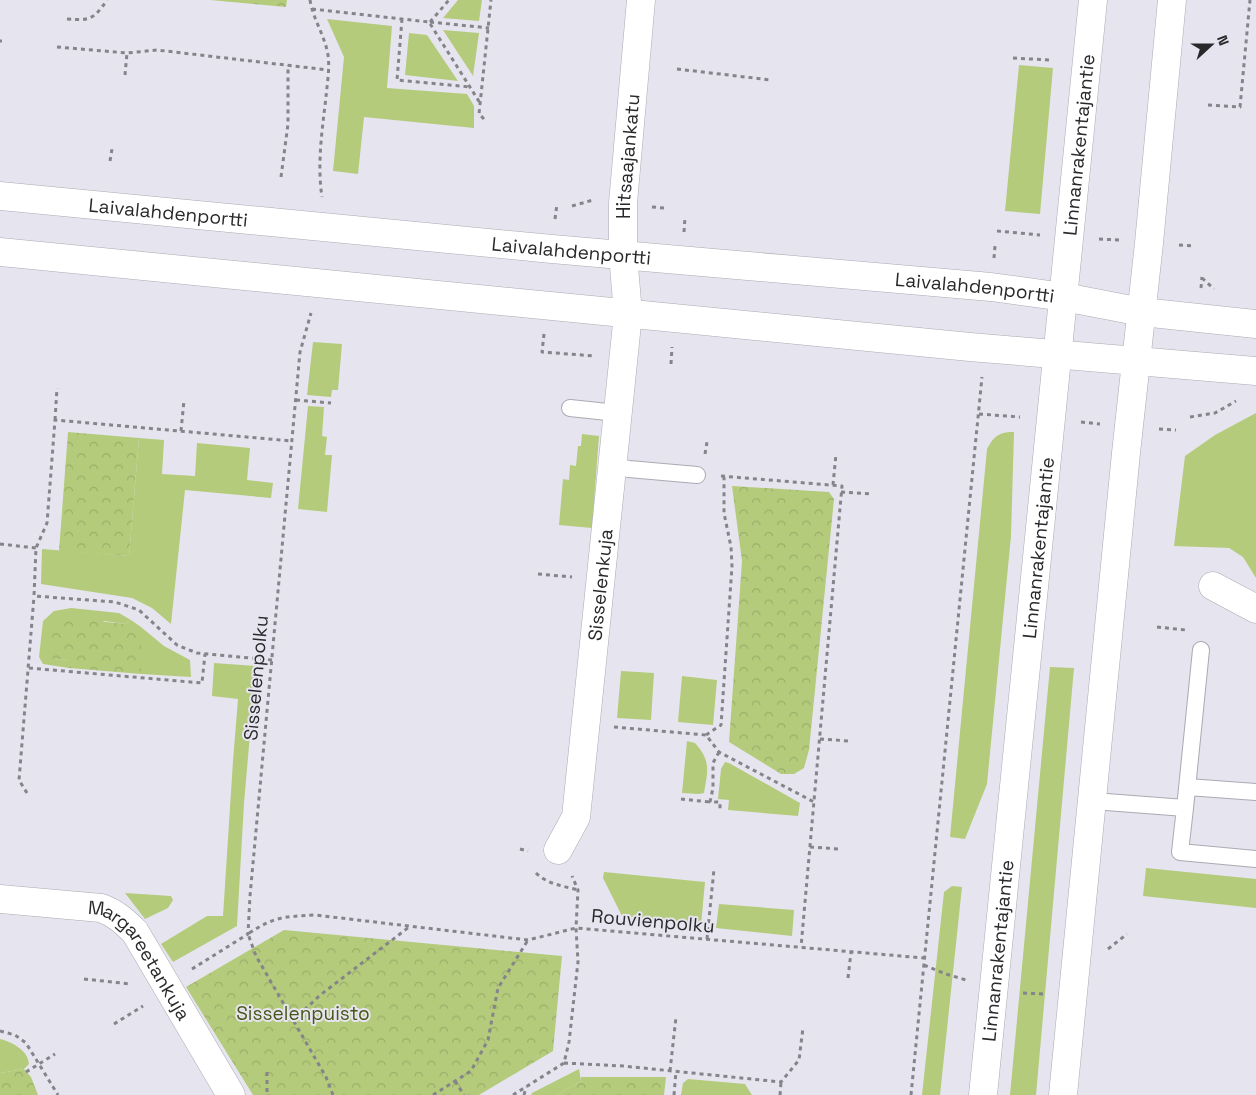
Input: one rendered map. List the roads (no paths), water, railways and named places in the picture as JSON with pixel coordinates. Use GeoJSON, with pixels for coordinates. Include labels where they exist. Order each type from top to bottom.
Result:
{"type":"FeatureCollection","features":[{"type":"Feature","properties":{"kind":"street","name":"Hitsaajankatu"},"geometry":{"type":"LineString","coordinates":[[628,314],[623,254],[623,203],[641,0]]}},
{"type":"Feature","properties":{"kind":"street","name":"Linnanrakentajantie"},"geometry":{"type":"LineString","coordinates":[[983,1095],[1093,0]]}},
{"type":"Feature","properties":{"kind":"street"},"geometry":{"type":"LineString","coordinates":[[1063,1095],[1172,0]]}},
{"type":"Feature","properties":{"kind":"street","name":"Laivalahdenportti"},"geometry":{"type":"LineString","coordinates":[[0,196],[982,286],[1064,297],[1142,312],[1256,324]]}},
{"type":"Feature","properties":{"kind":"street"},"geometry":{"type":"LineString","coordinates":[[0,252],[628,314],[1256,371]]}},
{"type":"Feature","properties":{"kind":"street","name":"Sisselenkuja"},"geometry":{"type":"LineString","coordinates":[[558,850],[576,817],[628,314]]}},
{"type":"Feature","properties":{"kind":"street"},"geometry":{"type":"LineString","coordinates":[[1213,586],[1256,609]]}},
{"type":"Feature","properties":{"kind":"street","name":"Margareetankuja"},"geometry":{"type":"LineString","coordinates":[[0,898],[101,908],[112,912],[124,920],[135,932],[231,1095]]}},
{"type":"Feature","properties":{"kind":"lane"},"geometry":{"type":"LineString","coordinates":[[570,408],[617,412]]}},
{"type":"Feature","properties":{"kind":"lane"},"geometry":{"type":"LineString","coordinates":[[612,466],[697,474]]}},
{"type":"Feature","properties":{"kind":"lane"},"geometry":{"type":"LineString","coordinates":[[1201,650],[1180,852],[1256,859]]}},
{"type":"Feature","properties":{"kind":"lane"},"geometry":{"type":"LineString","coordinates":[[1188,788],[1256,792]]}},
{"type":"Feature","properties":{"kind":"lane"},"geometry":{"type":"LineString","coordinates":[[1093,801],[1185,808]]}},
{"type":"Feature","properties":{"kind":"park label","name":"Sisselenpuisto"},"geometry":{"type":"Point","coordinates":[303,1013]}}]}
